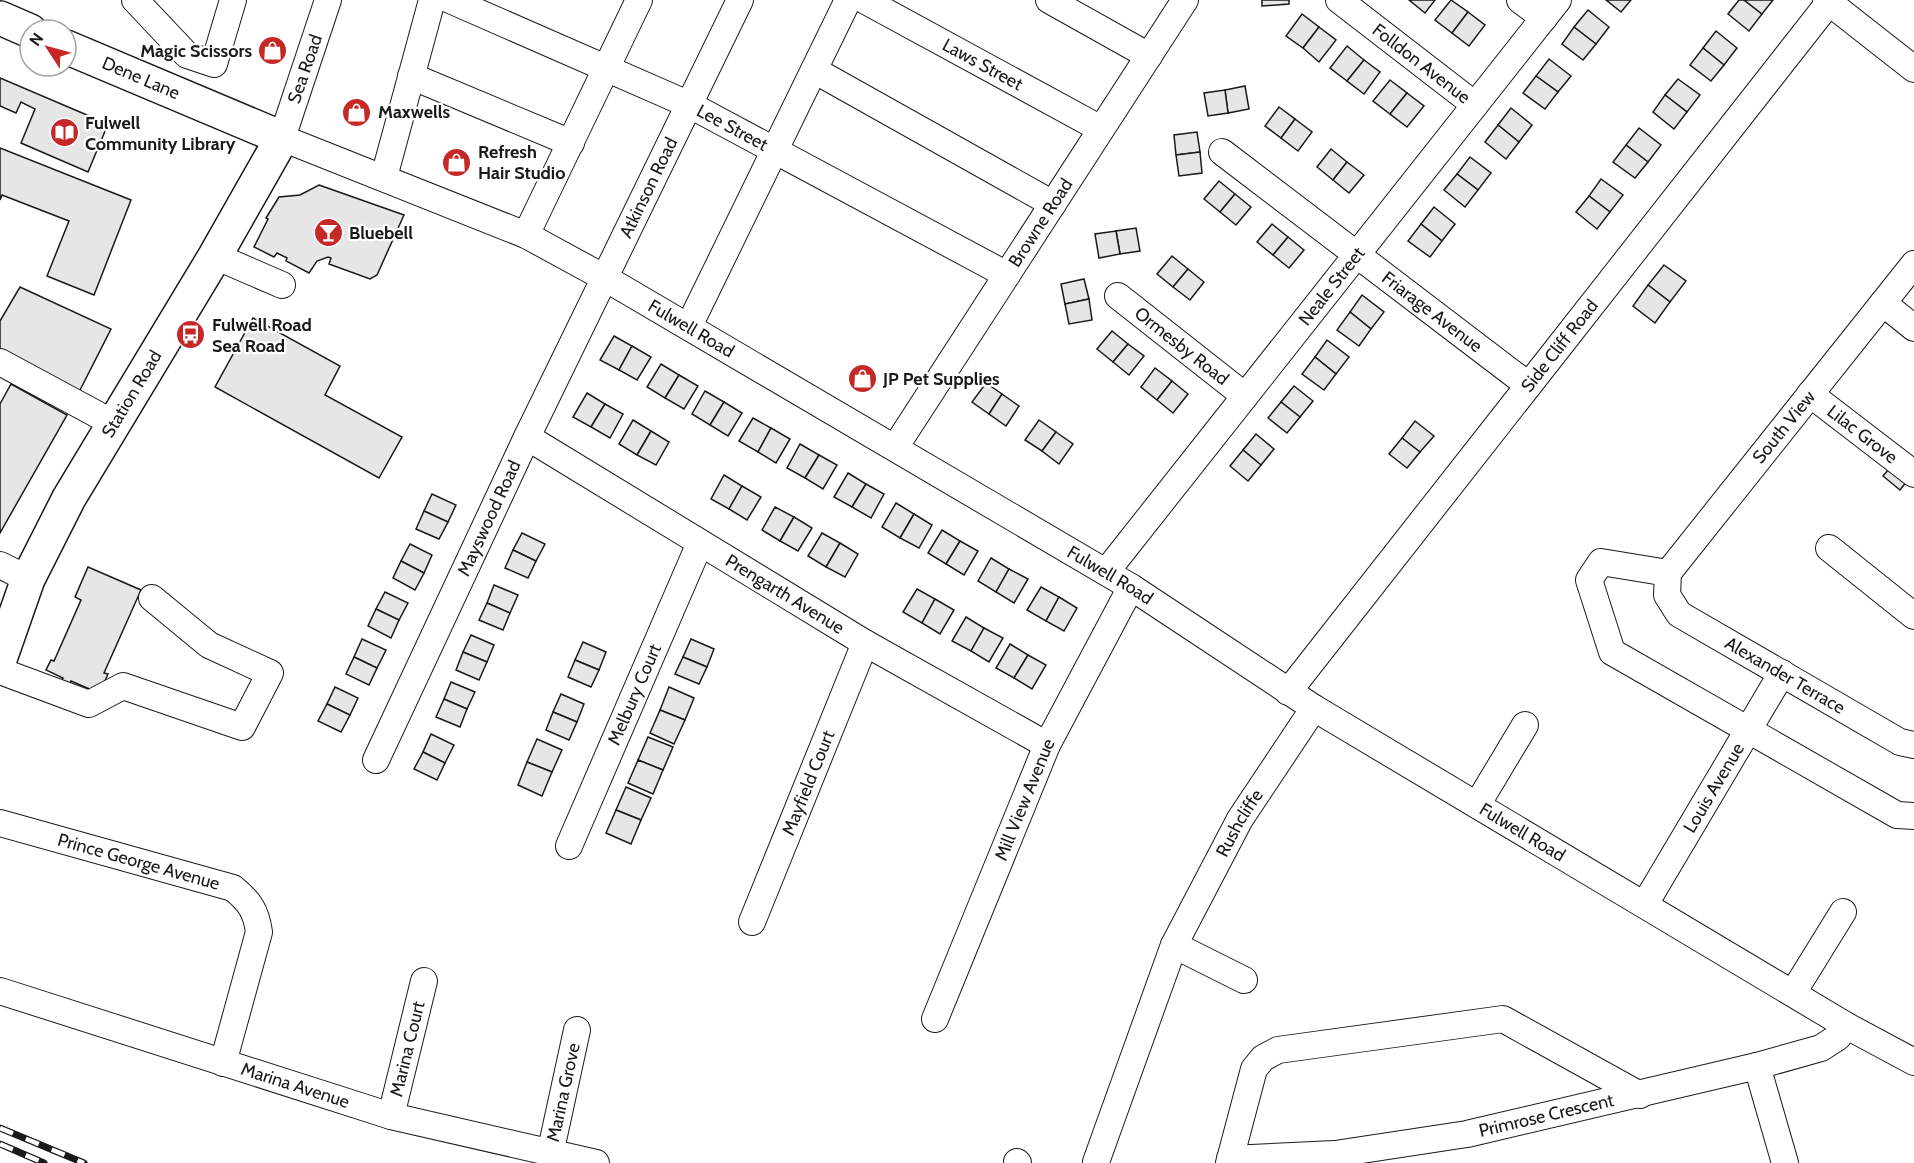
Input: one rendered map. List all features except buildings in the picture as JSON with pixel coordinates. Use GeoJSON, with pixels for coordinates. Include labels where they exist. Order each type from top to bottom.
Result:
{"type":"FeatureCollection","features":[{"type":"Feature","properties":{"kind":"main road"},"geometry":{"type":"LineString","coordinates":[[0,18],[18,26]]}},
{"type":"Feature","properties":{"kind":"main road","name":"Dene Lane"},"geometry":{"type":"LineString","coordinates":[[78,51],[282,138]]}},
{"type":"Feature","properties":{"kind":"main road","name":"Station Road"},"geometry":{"type":"LineString","coordinates":[[0,659],[14,572],[69,498],[215,256],[282,138]]}},
{"type":"Feature","properties":{"kind":"street"},"geometry":{"type":"LineString","coordinates":[[135,0],[188,55],[214,64],[232,0]]}},
{"type":"Feature","properties":{"kind":"street","name":"Sea Road"},"geometry":{"type":"LineString","coordinates":[[282,138],[328,0]]}},
{"type":"Feature","properties":{"kind":"street"},"geometry":{"type":"LineString","coordinates":[[384,177],[432,0]]}},
{"type":"Feature","properties":{"kind":"street","name":"Lee Street"},"geometry":{"type":"LineString","coordinates":[[450,0],[690,105],[1007,275]]}},
{"type":"Feature","properties":{"kind":"street"},"geometry":{"type":"LineString","coordinates":[[526,235],[639,0]]}},
{"type":"Feature","properties":{"kind":"street","name":"Atkinson Road"},"geometry":{"type":"LineString","coordinates":[[605,278],[740,0]]}},
{"type":"Feature","properties":{"kind":"street"},"geometry":{"type":"LineString","coordinates":[[689,326],[848,0]]}},
{"type":"Feature","properties":{"kind":"street","name":"Laws Street"},"geometry":{"type":"LineString","coordinates":[[864,0],[1101,129]]}},
{"type":"Feature","properties":{"kind":"street"},"geometry":{"type":"LineString","coordinates":[[1048,0],[1149,56]]}},
{"type":"Feature","properties":{"kind":"street","name":"Browne Road"},"geometry":{"type":"LineString","coordinates":[[896,446],[1185,0]]}},
{"type":"Feature","properties":{"kind":"street","name":"Folldon Avenue"},"geometry":{"type":"LineString","coordinates":[[1339,0],[1476,105]]}},
{"type":"Feature","properties":{"kind":"street"},"geometry":{"type":"LineString","coordinates":[[1520,0],[1551,9]]}},
{"type":"Feature","properties":{"kind":"street"},"geometry":{"type":"LineString","coordinates":[[1829,1],[1914,69]]}},
{"type":"Feature","properties":{"kind":"street","name":"Side Cliff Road"},"geometry":{"type":"LineString","coordinates":[[1288,692],[1829,1]]}},
{"type":"Feature","properties":{"kind":"street","name":"Neale Street"},"geometry":{"type":"LineString","coordinates":[[1106,572],[1551,9]]}},
{"type":"Feature","properties":{"kind":"street"},"geometry":{"type":"LineString","coordinates":[[814,70],[1053,204]]}},
{"type":"Feature","properties":{"kind":"street"},"geometry":{"type":"LineString","coordinates":[[411,76],[571,143]]}},
{"type":"Feature","properties":{"kind":"street","name":"Fulwell Road"},"geometry":{"type":"LineString","coordinates":[[282,138],[526,235],[605,278],[896,446],[1131,587],[1314,708],[1848,1026],[1914,1062]]}},
{"type":"Feature","properties":{"kind":"street","name":"Friarage Avenue"},"geometry":{"type":"LineString","coordinates":[[1222,152],[1528,385]]}},
{"type":"Feature","properties":{"kind":"street"},"geometry":{"type":"LineString","coordinates":[[215,256],[282,285]]}},
{"type":"Feature","properties":{"kind":"street","name":"South View"},"geometry":{"type":"LineString","coordinates":[[1667,584],[1810,394],[1914,264]]}},
{"type":"Feature","properties":{"kind":"street","name":"Mayswood Road"},"geometry":{"type":"LineString","coordinates":[[376,760],[527,437],[605,278]]}},
{"type":"Feature","properties":{"kind":"street","name":"Ormesby Road"},"geometry":{"type":"LineString","coordinates":[[1118,296],[1245,396]]}},
{"type":"Feature","properties":{"kind":"street"},"geometry":{"type":"LineString","coordinates":[[1883,303],[1914,328]]}},
{"type":"Feature","properties":{"kind":"street"},"geometry":{"type":"LineString","coordinates":[[0,362],[66,400],[86,407],[113,423]]}},
{"type":"Feature","properties":{"kind":"street","name":"Lilac Grove"},"geometry":{"type":"LineString","coordinates":[[1810,394],[1914,474]]}},
{"type":"Feature","properties":{"kind":"street","name":"Prengarth Avenue"},"geometry":{"type":"LineString","coordinates":[[527,437],[865,643],[1047,745]]}},
{"type":"Feature","properties":{"kind":"street","name":"Melbury Court"},"geometry":{"type":"LineString","coordinates":[[569,846],[700,543]]}},
{"type":"Feature","properties":{"kind":"street"},"geometry":{"type":"LineString","coordinates":[[1829,548],[1914,616]]}},
{"type":"Feature","properties":{"kind":"street"},"geometry":{"type":"LineString","coordinates":[[1667,584],[1601,562],[1589,580],[1612,652],[1897,815],[1914,816]]}},
{"type":"Feature","properties":{"kind":"street","name":"Alexander Terrace"},"geometry":{"type":"LineString","coordinates":[[1667,584],[1679,614],[1900,742],[1914,744]]}},
{"type":"Feature","properties":{"kind":"street","name":"Mill View Avenue"},"geometry":{"type":"LineString","coordinates":[[935,1019],[1047,745],[1131,587]]}},
{"type":"Feature","properties":{"kind":"street"},"geometry":{"type":"LineString","coordinates":[[0,671],[88,704],[123,686],[242,727],[270,673],[209,645],[152,598]]}},
{"type":"Feature","properties":{"kind":"street","name":"Mayfield Court"},"geometry":{"type":"LineString","coordinates":[[752,922],[865,643]]}},
{"type":"Feature","properties":{"kind":"street","name":"Louis Avenue"},"geometry":{"type":"LineString","coordinates":[[1645,904],[1782,673]]}},
{"type":"Feature","properties":{"kind":"street","name":"Rushcliffe"},"geometry":{"type":"LineString","coordinates":[[1096,1162],[1174,945],[1240,819],[1314,708]]}},
{"type":"Feature","properties":{"kind":"street"},"geometry":{"type":"LineString","coordinates":[[1477,804],[1525,725]]}},
{"type":"Feature","properties":{"kind":"street","name":"Prince George Avenue"},"geometry":{"type":"LineString","coordinates":[[0,823],[233,888],[249,901],[256,915],[259,932],[223,1064]]}},
{"type":"Feature","properties":{"kind":"street"},"geometry":{"type":"LineString","coordinates":[[1793,993],[1843,912]]}},
{"type":"Feature","properties":{"kind":"street"},"geometry":{"type":"LineString","coordinates":[[1174,945],[1244,980]]}},
{"type":"Feature","properties":{"kind":"street","name":"Marina Court"},"geometry":{"type":"LineString","coordinates":[[391,1116],[424,981]]}},
{"type":"Feature","properties":{"kind":"street","name":"Marina Avenue"},"geometry":{"type":"LineString","coordinates":[[0,991],[391,1116],[596,1163]]}},
{"type":"Feature","properties":{"kind":"street"},"geometry":{"type":"LineString","coordinates":[[1229,1161],[1254,1069],[1263,1058],[1278,1050],[1503,1019],[1640,1095]]}},
{"type":"Feature","properties":{"kind":"street","name":"Primrose Crescent"},"geometry":{"type":"LineString","coordinates":[[1229,1161],[1335,1154],[1456,1136],[1757,1066],[1821,1048],[1838,1037],[1848,1026]]}},
{"type":"Feature","properties":{"kind":"street","name":"Marina Grove"},"geometry":{"type":"LineString","coordinates":[[550,1154],[576,1030]]}},
{"type":"Feature","properties":{"kind":"street"},"geometry":{"type":"LineString","coordinates":[[1757,1066],[1785,1163]]}},
{"type":"Feature","properties":{"kind":"railway"},"geometry":{"type":"LineString","coordinates":[[0,1128],[84,1163]]}},
{"type":"Feature","properties":{"kind":"railway"},"geometry":{"type":"LineString","coordinates":[[0,1144],[44,1163]]}},
{"type":"Feature","properties":{"kind":"place","name":"Magic Scissors"},"geometry":{"type":"Point","coordinates":[273,51]}},
{"type":"Feature","properties":{"kind":"place","name":"Maxwells"},"geometry":{"type":"Point","coordinates":[357,112]}},
{"type":"Feature","properties":{"kind":"place","name":"Fulwell Community Library"},"geometry":{"type":"Point","coordinates":[64,133]}},
{"type":"Feature","properties":{"kind":"place","name":"Refresh Hair Studio"},"geometry":{"type":"Point","coordinates":[457,162]}},
{"type":"Feature","properties":{"kind":"place","name":"Bluebell"},"geometry":{"type":"Point","coordinates":[328,233]}},
{"type":"Feature","properties":{"kind":"place","name":"Fulwell Road Sea Road"},"geometry":{"type":"Point","coordinates":[191,335]}},
{"type":"Feature","properties":{"kind":"place","name":"JP Pet Supplies"},"geometry":{"type":"Point","coordinates":[862,379]}}]}
